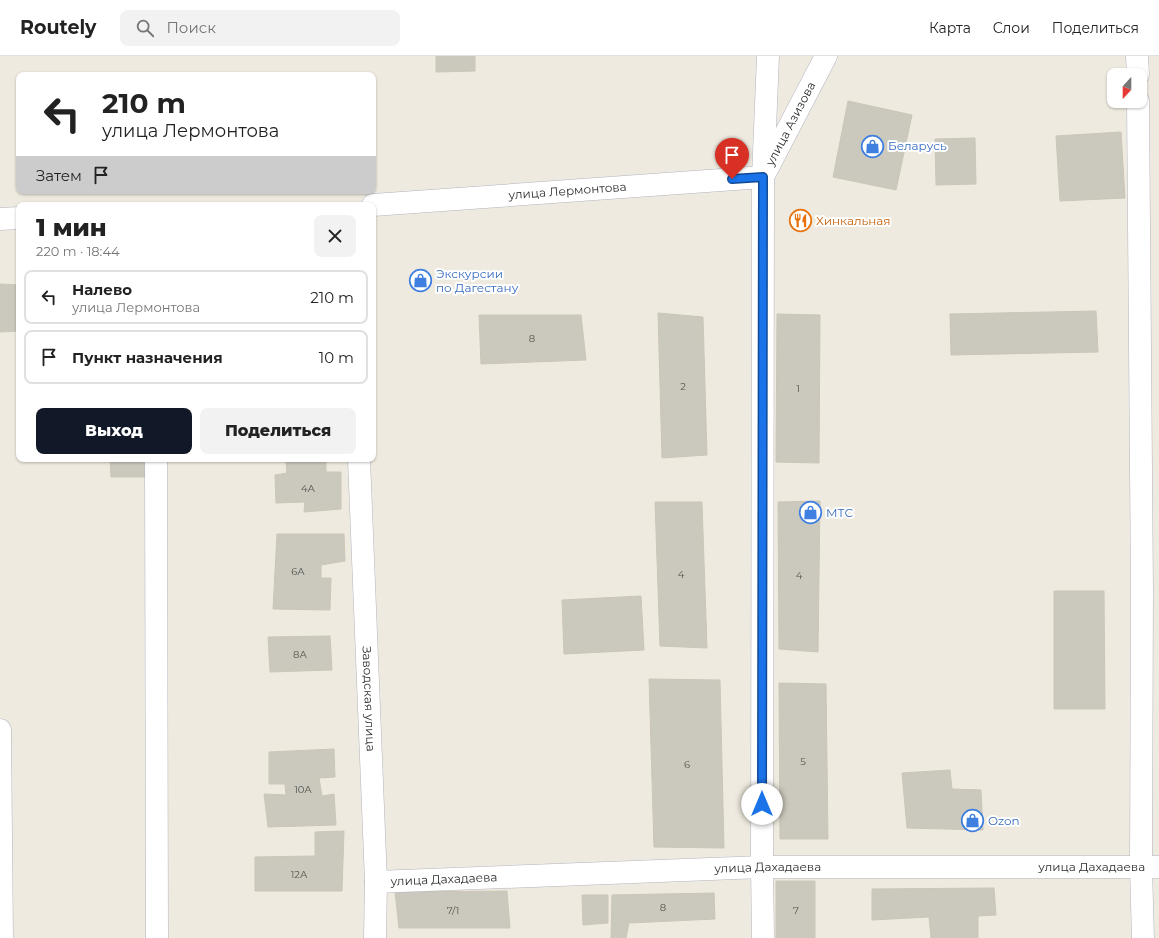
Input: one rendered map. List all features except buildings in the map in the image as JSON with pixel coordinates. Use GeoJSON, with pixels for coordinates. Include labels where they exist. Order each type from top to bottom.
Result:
{"type":"FeatureCollection","features":[{"type":"Feature","properties":{"kind":"street"},"geometry":{"type":"LineString","coordinates":[[763,177],[768,56]]}},
{"type":"Feature","properties":{"kind":"street","name":"улица Азизова"},"geometry":{"type":"LineString","coordinates":[[763,938],[763,177],[826,56]]}},
{"type":"Feature","properties":{"kind":"street"},"geometry":{"type":"LineString","coordinates":[[1137,56],[1138,68]]}},
{"type":"Feature","properties":{"kind":"street"},"geometry":{"type":"LineString","coordinates":[[1138,108],[1142,591],[1150,867],[1143,938]]}},
{"type":"Feature","properties":{"kind":"street","name":"улица Лермонтова"},"geometry":{"type":"LineString","coordinates":[[376,205],[763,177]]}},
{"type":"Feature","properties":{"kind":"street"},"geometry":{"type":"LineString","coordinates":[[0,219],[16,218]]}},
{"type":"Feature","properties":{"kind":"street"},"geometry":{"type":"LineString","coordinates":[[156,462],[157,938]]}},
{"type":"Feature","properties":{"kind":"street","name":"Заводская улица"},"geometry":{"type":"LineString","coordinates":[[360,462],[376,882],[375,938]]}},
{"type":"Feature","properties":{"kind":"street"},"geometry":{"type":"LineString","coordinates":[[0,730],[2,938]]}},
{"type":"Feature","properties":{"kind":"street","name":"улица Дахадаева"},"geometry":{"type":"LineString","coordinates":[[376,882],[762,867],[1150,867]]}},
{"type":"Feature","properties":{"kind":"place","name":"Беларусь"},"geometry":{"type":"Point","coordinates":[872,146]}},
{"type":"Feature","properties":{"kind":"place","name":"Хинкальная"},"geometry":{"type":"Point","coordinates":[801,221]}},
{"type":"Feature","properties":{"kind":"place","name":"Экскурсии по Дагестану"},"geometry":{"type":"Point","coordinates":[421,281]}},
{"type":"Feature","properties":{"kind":"place","name":"МТС"},"geometry":{"type":"Point","coordinates":[811,513]}},
{"type":"Feature","properties":{"kind":"place","name":"Ozon"},"geometry":{"type":"Point","coordinates":[973,821]}},
{"type":"Feature","properties":{"kind":"route"},"geometry":{"type":"LineString","coordinates":[[732,179],[763,177],[762,804]]}}]}
